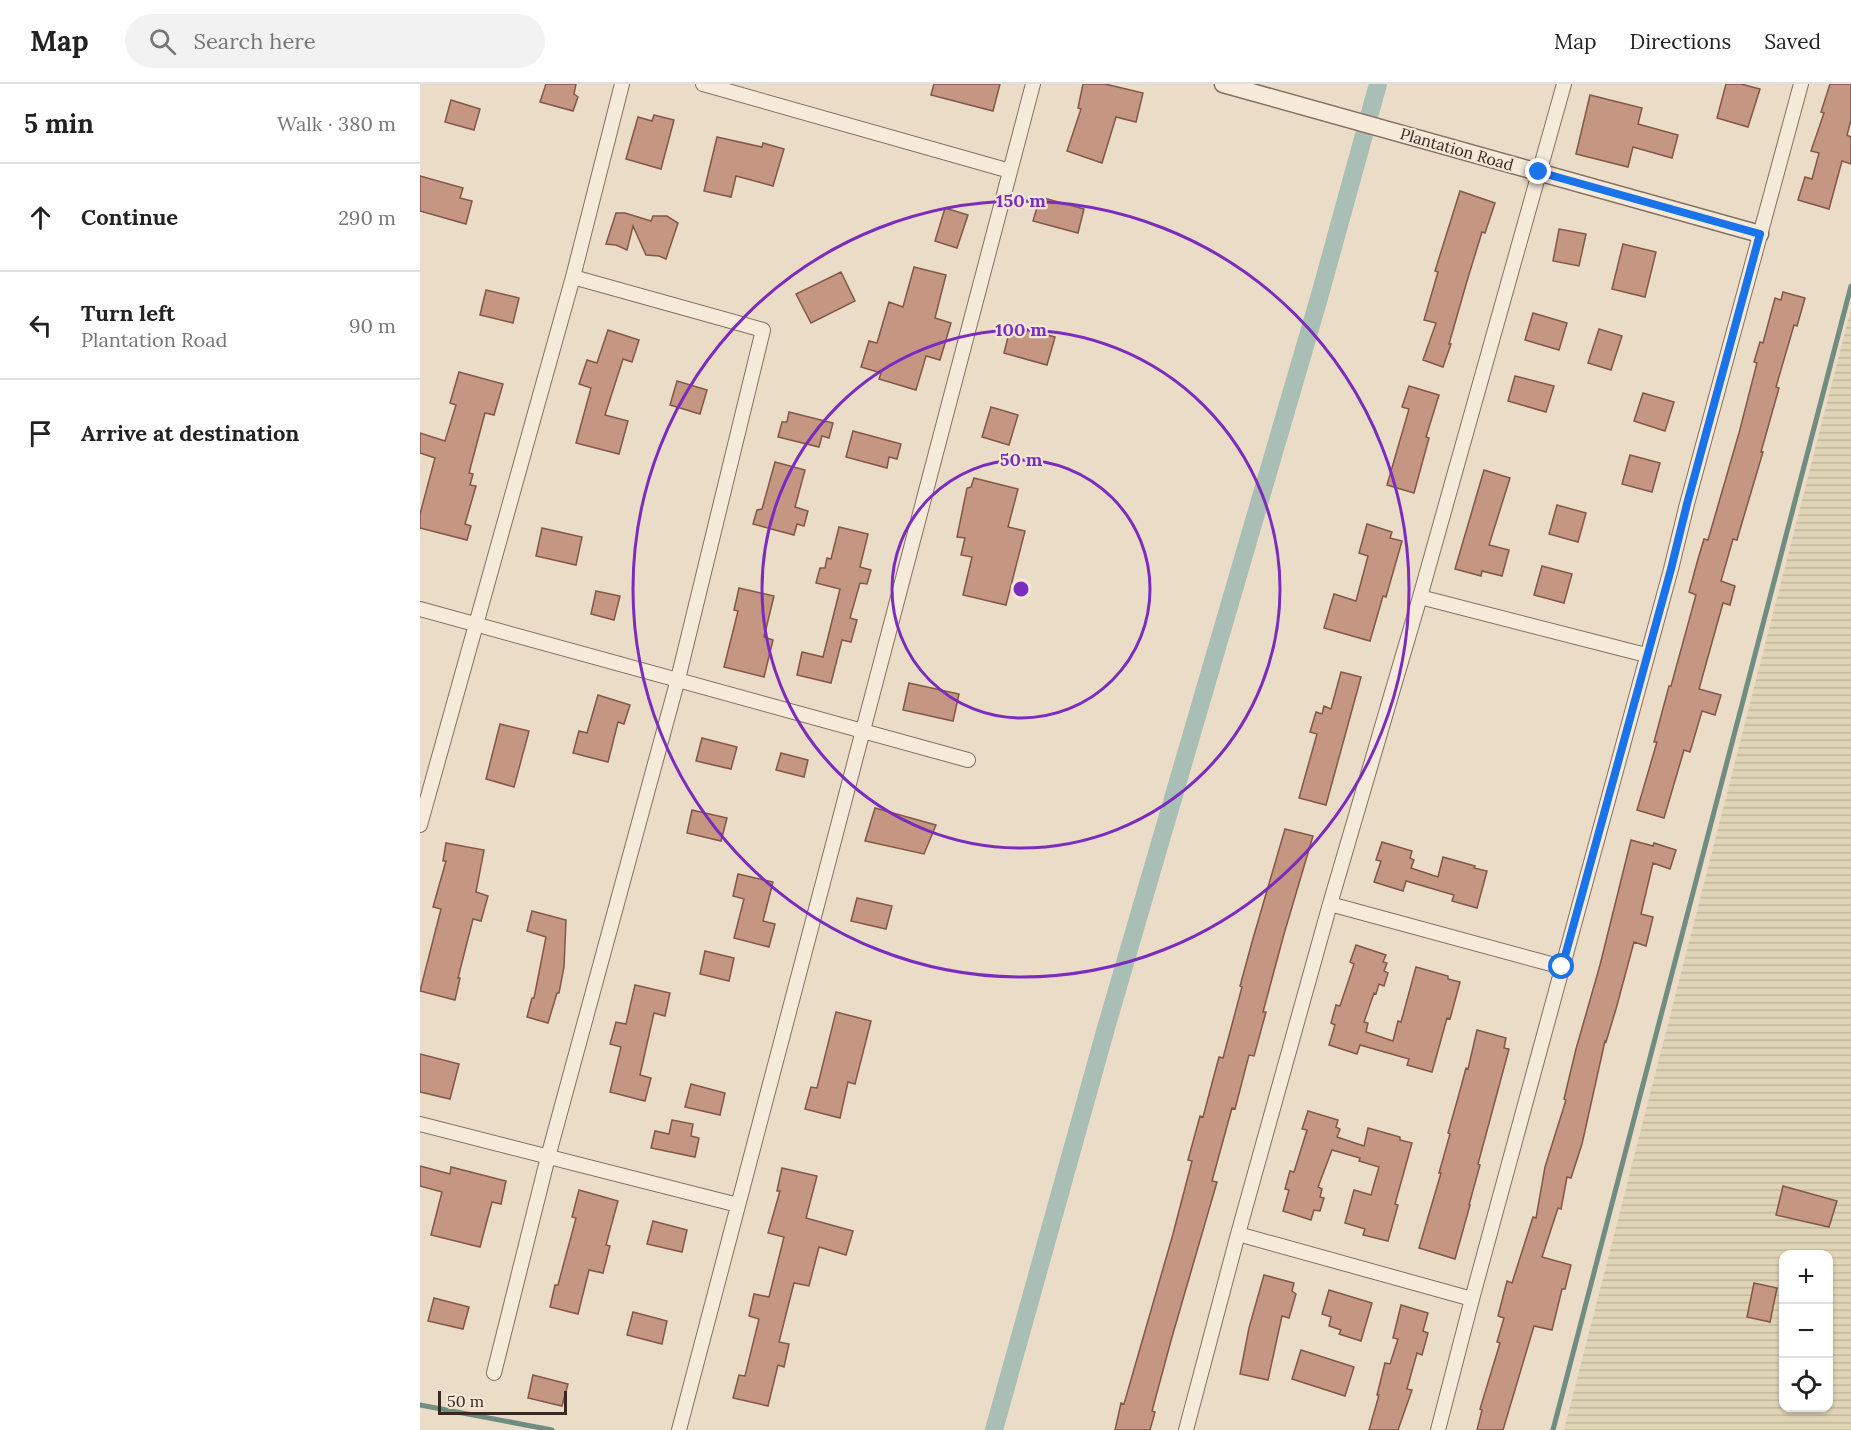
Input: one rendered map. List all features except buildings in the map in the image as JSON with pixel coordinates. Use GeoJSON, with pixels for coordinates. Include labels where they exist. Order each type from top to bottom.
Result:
{"type":"FeatureCollection","features":[{"type":"Feature","properties":{"kind":"street"},"geometry":{"type":"LineString","coordinates":[[420,825],[573,277],[622,84]]}},
{"type":"Feature","properties":{"kind":"street"},"geometry":{"type":"LineString","coordinates":[[703,84],[1010,171]]}},
{"type":"Feature","properties":{"kind":"street"},"geometry":{"type":"LineString","coordinates":[[679,1430],[1033,84]]}},
{"type":"Feature","properties":{"kind":"street","name":"Plantation Road"},"geometry":{"type":"LineString","coordinates":[[1223,84],[1760,234]]}},
{"type":"Feature","properties":{"kind":"street"},"geometry":{"type":"LineString","coordinates":[[1186,1430],[1330,904],[1420,597],[1564,84]]}},
{"type":"Feature","properties":{"kind":"street"},"geometry":{"type":"LineString","coordinates":[[1438,1430],[1801,84]]}},
{"type":"Feature","properties":{"kind":"street"},"geometry":{"type":"LineString","coordinates":[[494,1373],[548,1156],[678,679],[763,330],[573,277]]}},
{"type":"Feature","properties":{"kind":"street"},"geometry":{"type":"LineString","coordinates":[[1420,597],[1646,655]]}},
{"type":"Feature","properties":{"kind":"street"},"geometry":{"type":"LineString","coordinates":[[420,609],[968,760]]}},
{"type":"Feature","properties":{"kind":"street"},"geometry":{"type":"LineString","coordinates":[[1330,904],[1562,967]]}},
{"type":"Feature","properties":{"kind":"street"},"geometry":{"type":"LineString","coordinates":[[420,1124],[738,1205]]}},
{"type":"Feature","properties":{"kind":"street"},"geometry":{"type":"LineString","coordinates":[[1238,1234],[1472,1299]]}},
{"type":"Feature","properties":{"kind":"shaded area"},"geometry":{"type":"Polygon","coordinates":[[[1851,309],[1851,1430],[1564,1430],[1851,309]]]}},
{"type":"Feature","properties":{"kind":"waterway"},"geometry":{"type":"LineString","coordinates":[[994,1430],[1106,1028],[1319,298],[1378,84]]}},
{"type":"Feature","properties":{"kind":"waterway"},"geometry":{"type":"LineString","coordinates":[[1553,1430],[1851,286]]}},
{"type":"Feature","properties":{"kind":"waterway"},"geometry":{"type":"LineString","coordinates":[[420,1405],[552,1430]]}},
{"type":"Feature","properties":{"kind":"route"},"geometry":{"type":"LineString","coordinates":[[1539,172],[1760,234],[1562,967]]}}]}
